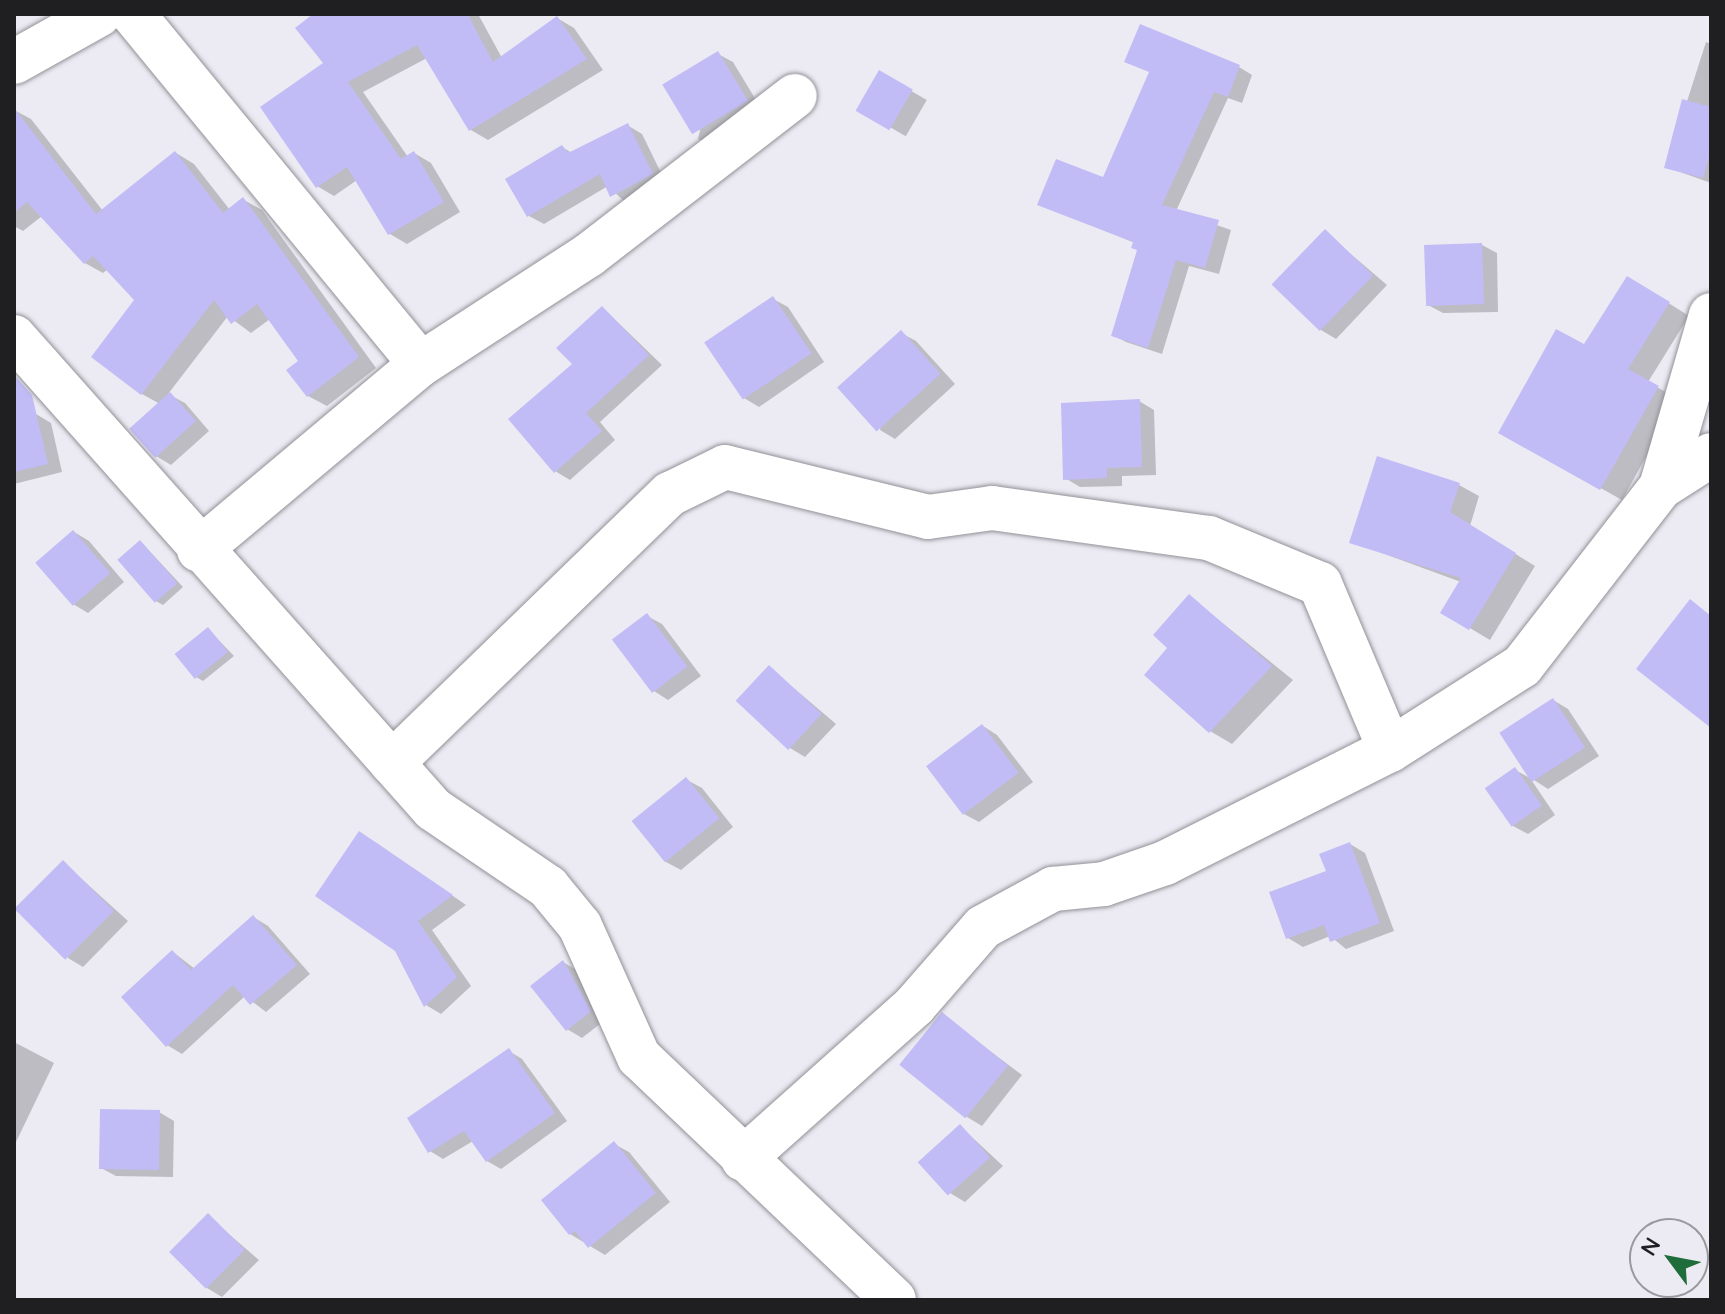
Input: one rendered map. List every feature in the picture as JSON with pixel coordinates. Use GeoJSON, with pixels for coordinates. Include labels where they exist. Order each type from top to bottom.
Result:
{"type":"FeatureCollection","features":[{"type":"Feature","properties":{"kind":"street"},"geometry":{"type":"LineString","coordinates":[[14,62],[100,14]]}},
{"type":"Feature","properties":{"kind":"street"},"geometry":{"type":"LineString","coordinates":[[133,14],[421,364]]}},
{"type":"Feature","properties":{"kind":"street"},"geometry":{"type":"LineString","coordinates":[[199,550],[421,364],[589,255],[795,96]]}},
{"type":"Feature","properties":{"kind":"street"},"geometry":{"type":"LineString","coordinates":[[1661,487],[1711,315]]}},
{"type":"Feature","properties":{"kind":"street"},"geometry":{"type":"LineString","coordinates":[[14,337],[199,550],[433,809],[548,887],[580,926],[639,1057],[894,1300]]}},
{"type":"Feature","properties":{"kind":"street"},"geometry":{"type":"LineString","coordinates":[[743,1159],[915,1005],[983,927],[1053,889],[1104,884],[1165,863],[1390,750],[1522,666],[1661,487],[1711,455]]}},
{"type":"Feature","properties":{"kind":"street"},"geometry":{"type":"LineString","coordinates":[[392,763],[670,494],[725,467],[928,517],[992,508],[1209,538],[1320,584],[1390,750]]}},
{"type":"Feature","properties":{"kind":"building"},"geometry":{"type":"Polygon","coordinates":[[[313,14],[474,14],[469,17],[493,62],[557,16],[587,59],[469,131],[417,45],[348,82],[401,159],[414,151],[444,202],[388,235],[347,167],[316,188],[260,107],[323,63],[295,28],[313,14]]]}},
{"type":"Feature","properties":{"kind":"building"},"geometry":{"type":"Polygon","coordinates":[[[1140,24],[1240,65],[1228,97],[1214,92],[1162,205],[1219,220],[1205,268],[1176,260],[1148,348],[1111,336],[1137,250],[1131,248],[1133,242],[1037,205],[1056,159],[1103,177],[1149,72],[1124,62],[1140,24]]]}},
{"type":"Feature","properties":{"kind":"building"},"geometry":{"type":"Polygon","coordinates":[[[718,51],[748,101],[692,134],[662,84],[718,51]]]}},
{"type":"Feature","properties":{"kind":"building"},"geometry":{"type":"Polygon","coordinates":[[[879,70],[913,90],[889,130],[856,111],[879,70]]]}},
{"type":"Feature","properties":{"kind":"building"},"geometry":{"type":"Polygon","coordinates":[[[1682,99],[1711,107],[1711,150],[1703,178],[1664,168],[1682,99]]]}},
{"type":"Feature","properties":{"kind":"building"},"geometry":{"type":"Polygon","coordinates":[[[14,108],[96,214],[175,151],[223,213],[243,197],[359,357],[307,397],[286,370],[298,361],[257,304],[231,324],[214,300],[141,395],[91,357],[134,300],[93,256],[84,264],[27,202],[14,213],[14,108]]]}},
{"type":"Feature","properties":{"kind":"building"},"geometry":{"type":"Polygon","coordinates":[[[628,123],[653,174],[610,197],[600,174],[527,217],[505,179],[562,145],[568,153],[628,123]]]}},
{"type":"Feature","properties":{"kind":"building"},"geometry":{"type":"Polygon","coordinates":[[[1325,229],[1373,276],[1320,331],[1272,284],[1325,229]]]}},
{"type":"Feature","properties":{"kind":"building"},"geometry":{"type":"Polygon","coordinates":[[[1482,243],[1484,304],[1426,306],[1424,245],[1482,243]]]}},
{"type":"Feature","properties":{"kind":"building"},"geometry":{"type":"Polygon","coordinates":[[[1627,276],[1670,302],[1628,369],[1659,386],[1600,490],[1498,433],[1556,329],[1584,344],[1627,276]]]}},
{"type":"Feature","properties":{"kind":"building"},"geometry":{"type":"Polygon","coordinates":[[[773,296],[812,353],[743,400],[704,342],[773,296]]]}},
{"type":"Feature","properties":{"kind":"building"},"geometry":{"type":"Polygon","coordinates":[[[602,306],[649,355],[586,413],[602,431],[554,473],[508,419],[572,364],[556,348],[602,306]]]}},
{"type":"Feature","properties":{"kind":"building"},"geometry":{"type":"Polygon","coordinates":[[[901,330],[940,374],[877,431],[837,388],[901,330]]]}},
{"type":"Feature","properties":{"kind":"building"},"geometry":{"type":"Polygon","coordinates":[[[14,375],[32,395],[48,464],[14,472],[14,375]]]}},
{"type":"Feature","properties":{"kind":"building"},"geometry":{"type":"Polygon","coordinates":[[[170,392],[196,421],[155,458],[129,429],[170,392]]]}},
{"type":"Feature","properties":{"kind":"building"},"geometry":{"type":"Polygon","coordinates":[[[1140,399],[1142,467],[1107,468],[1107,478],[1063,480],[1061,403],[1140,399]]]}},
{"type":"Feature","properties":{"kind":"building"},"geometry":{"type":"Polygon","coordinates":[[[1377,456],[1460,483],[1450,512],[1516,553],[1469,630],[1440,613],[1461,578],[1349,543],[1377,456]]]}},
{"type":"Feature","properties":{"kind":"building"},"geometry":{"type":"Polygon","coordinates":[[[73,530],[110,573],[73,606],[35,563],[73,530]]]}},
{"type":"Feature","properties":{"kind":"building"},"geometry":{"type":"Polygon","coordinates":[[[140,540],[177,583],[155,603],[117,560],[140,540]]]}},
{"type":"Feature","properties":{"kind":"building"},"geometry":{"type":"Polygon","coordinates":[[[1189,594],[1272,666],[1209,733],[1144,675],[1167,648],[1153,635],[1189,594]]]}},
{"type":"Feature","properties":{"kind":"building"},"geometry":{"type":"Polygon","coordinates":[[[1690,599],[1711,616],[1711,728],[1636,669],[1690,599]]]}},
{"type":"Feature","properties":{"kind":"building"},"geometry":{"type":"Polygon","coordinates":[[[647,613],[687,667],[652,693],[612,639],[647,613]]]}},
{"type":"Feature","properties":{"kind":"building"},"geometry":{"type":"Polygon","coordinates":[[[208,627],[228,652],[195,679],[175,654],[208,627]]]}},
{"type":"Feature","properties":{"kind":"building"},"geometry":{"type":"Polygon","coordinates":[[[769,665],[822,714],[788,750],[736,701],[769,665]]]}},
{"type":"Feature","properties":{"kind":"building"},"geometry":{"type":"Polygon","coordinates":[[[1553,698],[1585,747],[1531,782],[1499,733],[1553,698]]]}},
{"type":"Feature","properties":{"kind":"building"},"geometry":{"type":"Polygon","coordinates":[[[982,724],[1019,773],[963,815],[926,766],[982,724]]]}},
{"type":"Feature","properties":{"kind":"building"},"geometry":{"type":"Polygon","coordinates":[[[1515,767],[1542,806],[1512,827],[1485,788],[1515,767]]]}},
{"type":"Feature","properties":{"kind":"building"},"geometry":{"type":"Polygon","coordinates":[[[686,777],[719,818],[665,862],[632,821],[686,777]]]}},
{"type":"Feature","properties":{"kind":"building"},"geometry":{"type":"Polygon","coordinates":[[[359,831],[453,895],[418,921],[457,977],[424,1007],[395,951],[315,896],[359,831]]]}},
{"type":"Feature","properties":{"kind":"building"},"geometry":{"type":"Polygon","coordinates":[[[1350,842],[1380,923],[1330,942],[1324,925],[1286,939],[1269,892],[1326,871],[1319,854],[1350,842]]]}},
{"type":"Feature","properties":{"kind":"building"},"geometry":{"type":"Polygon","coordinates":[[[63,860],[114,911],[65,960],[14,909],[63,860]]]}},
{"type":"Feature","properties":{"kind":"building"},"geometry":{"type":"Polygon","coordinates":[[[253,915],[297,965],[250,1005],[233,985],[166,1047],[121,997],[172,950],[191,970],[253,915]]]}},
{"type":"Feature","properties":{"kind":"building"},"geometry":{"type":"Polygon","coordinates":[[[563,960],[591,1011],[566,1031],[530,986],[563,960]]]}},
{"type":"Feature","properties":{"kind":"building"},"geometry":{"type":"Polygon","coordinates":[[[942,1012],[1008,1065],[965,1118],[899,1065],[942,1012]]]}},
{"type":"Feature","properties":{"kind":"building"},"geometry":{"type":"Polygon","coordinates":[[[509,1048],[555,1113],[486,1162],[464,1131],[428,1153],[407,1118],[509,1048]]]}},
{"type":"Feature","properties":{"kind":"building"},"geometry":{"type":"Polygon","coordinates":[[[100,1109],[160,1110],[159,1170],[99,1169],[100,1109]]]}},
{"type":"Feature","properties":{"kind":"building"},"geometry":{"type":"Polygon","coordinates":[[[960,1124],[990,1157],[948,1196],[918,1162],[960,1124]]]}},
{"type":"Feature","properties":{"kind":"building"},"geometry":{"type":"Polygon","coordinates":[[[614,1141],[656,1193],[588,1248],[575,1231],[569,1235],[541,1200],[614,1141]]]}},
{"type":"Feature","properties":{"kind":"building"},"geometry":{"type":"Polygon","coordinates":[[[208,1213],[245,1250],[206,1289],[169,1252],[208,1213]]]}}]}
